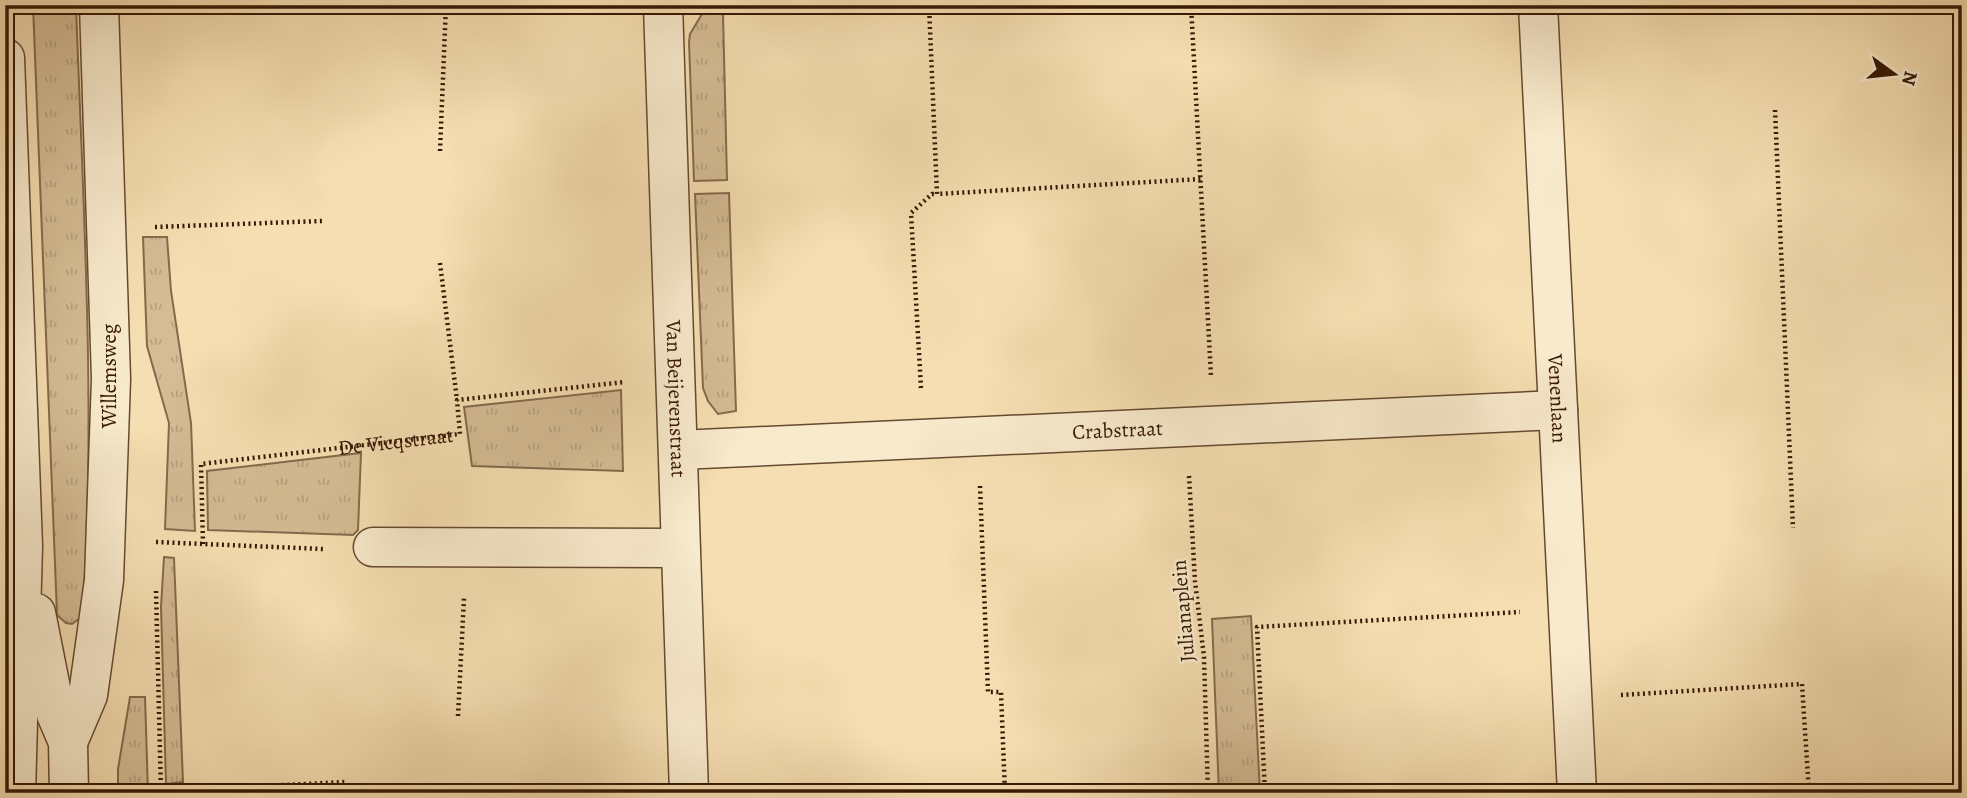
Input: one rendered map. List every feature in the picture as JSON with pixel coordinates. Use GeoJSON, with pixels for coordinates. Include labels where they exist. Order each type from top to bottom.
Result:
{"type":"FeatureCollection","features":[{"type":"Feature","properties":{"kind":"street","name":"Willemsweg"},"geometry":{"type":"LineString","coordinates":[[68,742],[88,695],[104,580],[111,379],[99,5]]}},
{"type":"Feature","properties":{"kind":"street","name":"Van Beijerenstraat"},"geometry":{"type":"LineString","coordinates":[[663,5],[689,793]]}},
{"type":"Feature","properties":{"kind":"street","name":"Venenlaan"},"geometry":{"type":"LineString","coordinates":[[1538,5],[1577,793]]}},
{"type":"Feature","properties":{"kind":"street","name":"Willemsweg"},"geometry":{"type":"LineString","coordinates":[[5,58],[23,545],[16,793]]}},
{"type":"Feature","properties":{"kind":"street","name":"Crabstraat"},"geometry":{"type":"LineString","coordinates":[[679,450],[1558,410]]}},
{"type":"Feature","properties":{"kind":"street","name":"Willemsweg"},"geometry":{"type":"LineString","coordinates":[[23,545],[57,713],[68,742],[69,793]]}},
{"type":"Feature","properties":{"kind":"street"},"geometry":{"type":"LineString","coordinates":[[373,547],[680,548]]}},
{"type":"Feature","properties":{"kind":"path"},"geometry":{"type":"LineString","coordinates":[[440,151],[446,5]]}},
{"type":"Feature","properties":{"kind":"path"},"geometry":{"type":"LineString","coordinates":[[929,5],[937,194]]}},
{"type":"Feature","properties":{"kind":"path","name":"Julianaplein"},"geometry":{"type":"LineString","coordinates":[[1191,5],[1201,179],[1200,426],[1195,581],[1204,657],[1208,793]]}},
{"type":"Feature","properties":{"kind":"path"},"geometry":{"type":"LineString","coordinates":[[1775,110],[1793,528]]}},
{"type":"Feature","properties":{"kind":"path"},"geometry":{"type":"LineString","coordinates":[[924,439],[911,213],[932,194],[1201,179]]}},
{"type":"Feature","properties":{"kind":"path"},"geometry":{"type":"LineString","coordinates":[[106,229],[322,220]]}},
{"type":"Feature","properties":{"kind":"path"},"geometry":{"type":"LineString","coordinates":[[440,263],[457,400]]}},
{"type":"Feature","properties":{"kind":"path","name":"De Vicqstraat"},"geometry":{"type":"LineString","coordinates":[[203,544],[201,464],[460,434],[457,400],[675,377]]}},
{"type":"Feature","properties":{"kind":"path"},"geometry":{"type":"LineString","coordinates":[[979,436],[988,692],[1001,692],[1004,793]]}},
{"type":"Feature","properties":{"kind":"path"},"geometry":{"type":"LineString","coordinates":[[156,542],[356,550],[373,547]]}},
{"type":"Feature","properties":{"kind":"path"},"geometry":{"type":"LineString","coordinates":[[458,716],[467,547]]}},
{"type":"Feature","properties":{"kind":"path"},"geometry":{"type":"LineString","coordinates":[[156,584],[161,792],[345,782]]}},
{"type":"Feature","properties":{"kind":"path"},"geometry":{"type":"LineString","coordinates":[[1265,793],[1257,627],[1567,609]]}},
{"type":"Feature","properties":{"kind":"path"},"geometry":{"type":"LineString","coordinates":[[1572,698],[1802,684],[1809,793]]}},
{"type":"Feature","properties":{"kind":"green space"},"geometry":{"type":"Polygon","coordinates":[[[33,5],[76,5],[87,306],[88,457],[83,607],[80,618],[72,624],[66,623],[57,615],[33,5]]]}},
{"type":"Feature","properties":{"kind":"green space"},"geometry":{"type":"Polygon","coordinates":[[[702,14],[723,14],[727,180],[694,181],[689,42],[690,34],[702,14]]]}},
{"type":"Feature","properties":{"kind":"green space"},"geometry":{"type":"Polygon","coordinates":[[[729,193],[736,411],[718,414],[708,401],[703,388],[695,194],[729,193]]]}},
{"type":"Feature","properties":{"kind":"green space"},"geometry":{"type":"Polygon","coordinates":[[[143,237],[167,237],[171,291],[191,423],[195,531],[165,529],[169,423],[147,346],[143,237]]]}},
{"type":"Feature","properties":{"kind":"green space"},"geometry":{"type":"Polygon","coordinates":[[[621,390],[623,471],[472,466],[464,407],[621,390]]]}},
{"type":"Feature","properties":{"kind":"green space"},"geometry":{"type":"Polygon","coordinates":[[[361,453],[358,530],[353,535],[208,530],[207,471],[361,453]]]}},
{"type":"Feature","properties":{"kind":"green space"},"geometry":{"type":"Polygon","coordinates":[[[164,557],[174,558],[183,782],[166,784],[161,607],[164,557]]]}},
{"type":"Feature","properties":{"kind":"green space"},"geometry":{"type":"Polygon","coordinates":[[[1251,616],[1260,793],[1219,793],[1212,619],[1251,616]]]}},
{"type":"Feature","properties":{"kind":"green space"},"geometry":{"type":"Polygon","coordinates":[[[130,697],[145,697],[148,793],[118,793],[118,769],[130,697]]]}}]}
